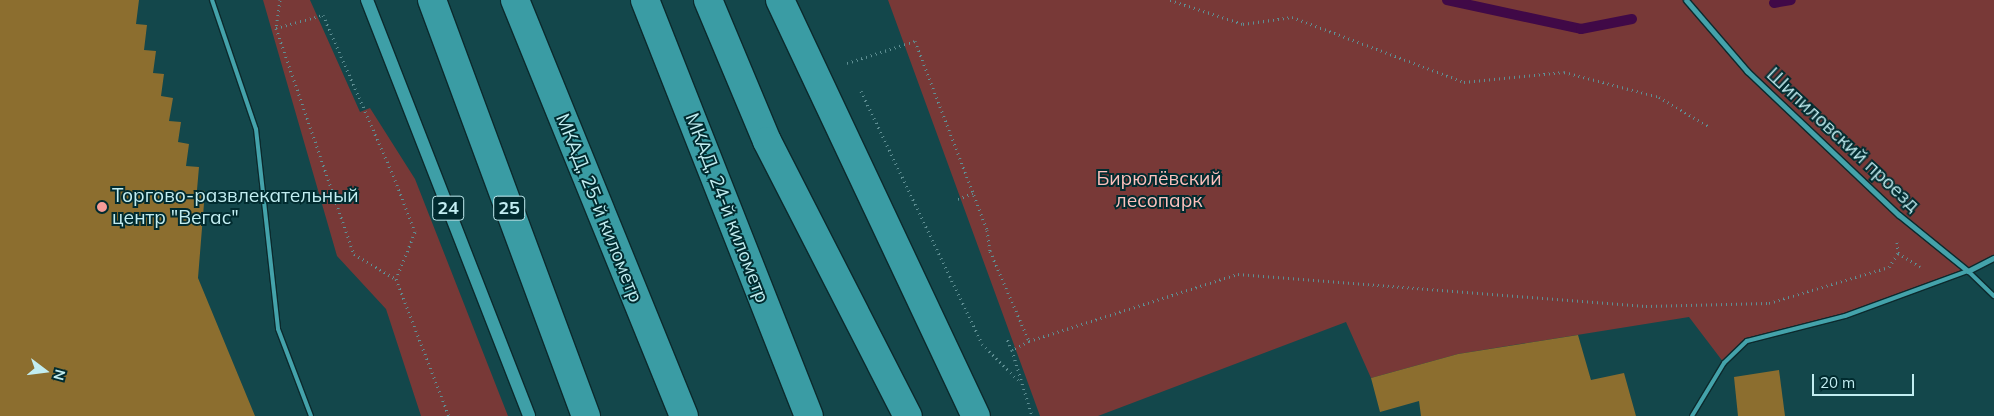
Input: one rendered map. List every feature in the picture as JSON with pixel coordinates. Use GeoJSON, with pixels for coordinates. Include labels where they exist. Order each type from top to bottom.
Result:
{"type":"FeatureCollection","features":[{"type":"Feature","properties":{"kind":"highway","name":"25"},"geometry":{"type":"LineString","coordinates":[[432,0],[586,416]]}},
{"type":"Feature","properties":{"kind":"highway","name":"МКАД, 25-й километр"},"geometry":{"type":"LineString","coordinates":[[515,0],[684,416]]}},
{"type":"Feature","properties":{"kind":"highway","name":"МКАД, 24-й километр"},"geometry":{"type":"LineString","coordinates":[[645,0],[809,416]]}},
{"type":"Feature","properties":{"kind":"highway"},"geometry":{"type":"LineString","coordinates":[[708,0],[767,141],[908,416]]}},
{"type":"Feature","properties":{"kind":"highway"},"geometry":{"type":"LineString","coordinates":[[780,0],[976,416]]}},
{"type":"Feature","properties":{"kind":"main road","name":"24"},"geometry":{"type":"LineString","coordinates":[[367,0],[528,416]]}},
{"type":"Feature","properties":{"kind":"street","name":"Шипиловский проезд"},"geometry":{"type":"LineString","coordinates":[[1686,0],[1747,70],[1899,215],[1968,271]]}},
{"type":"Feature","properties":{"kind":"street"},"geometry":{"type":"LineString","coordinates":[[1968,271],[1994,258]]}},
{"type":"Feature","properties":{"kind":"lane"},"geometry":{"type":"LineString","coordinates":[[212,0],[256,129],[278,329],[311,416]]}},
{"type":"Feature","properties":{"kind":"lane"},"geometry":{"type":"LineString","coordinates":[[1692,416],[1724,363],[1747,341],[1845,316],[1968,271],[1994,296]]}},
{"type":"Feature","properties":{"kind":"path"},"geometry":{"type":"LineString","coordinates":[[280,0],[276,28],[354,254],[396,279],[449,416]]}},
{"type":"Feature","properties":{"kind":"path"},"geometry":{"type":"LineString","coordinates":[[1170,0],[1243,24],[1292,17],[1464,82],[1564,72],[1659,97],[1708,126]]}},
{"type":"Feature","properties":{"kind":"path"},"geometry":{"type":"LineString","coordinates":[[276,28],[323,15],[415,232],[396,279]]}},
{"type":"Feature","properties":{"kind":"path"},"geometry":{"type":"LineString","coordinates":[[844,57],[848,66],[915,41],[973,193],[990,251],[1029,341]]}},
{"type":"Feature","properties":{"kind":"path"},"geometry":{"type":"LineString","coordinates":[[857,84],[982,344],[1018,380]]}},
{"type":"Feature","properties":{"kind":"path"},"geometry":{"type":"LineString","coordinates":[[958,199],[973,193]]}},
{"type":"Feature","properties":{"kind":"path"},"geometry":{"type":"LineString","coordinates":[[1012,350],[1029,341],[1238,274],[1646,306],[1769,303],[1889,267],[1898,253]]}},
{"type":"Feature","properties":{"kind":"path"},"geometry":{"type":"LineString","coordinates":[[1007,339],[1012,350],[1018,380],[1032,416]]}},
{"type":"Feature","properties":{"kind":"green space"},"geometry":{"type":"Polygon","coordinates":[[[263,0],[310,0],[360,112],[370,108],[415,179],[508,416],[421,416],[386,309],[337,256],[263,0]]]}},
{"type":"Feature","properties":{"kind":"green space","name":"Бирюлёвский лесопарк"},"geometry":{"type":"Polygon","coordinates":[[[888,0],[1994,0],[1994,258],[1845,316],[1747,341],[1724,363],[1689,317],[1458,354],[1371,378],[1346,322],[1098,416],[1040,416],[888,0]]]}},
{"type":"Feature","properties":{"kind":"building","name":"Торгово-развлекательный центр \"Вегас\""},"geometry":{"type":"Polygon","coordinates":[[[0,0],[139,0],[136,24],[147,25],[144,50],[156,51],[153,73],[164,74],[161,96],[173,98],[169,121],[181,122],[178,142],[189,144],[186,166],[199,167],[197,190],[205,191],[198,278],[255,416],[0,416],[0,0]]]}},
{"type":"Feature","properties":{"kind":"building"},"geometry":{"type":"Polygon","coordinates":[[[1578,335],[1591,380],[1624,373],[1636,416],[1421,416],[1419,401],[1380,412],[1371,378],[1458,354],[1578,335]]]}},
{"type":"Feature","properties":{"kind":"building"},"geometry":{"type":"Polygon","coordinates":[[[1779,370],[1785,416],[1738,416],[1734,377],[1779,370]]]}},
{"type":"Feature","properties":{"kind":"waterway"},"geometry":{"type":"LineString","coordinates":[[1447,0],[1581,29],[1632,19]]}},
{"type":"Feature","properties":{"kind":"waterway"},"geometry":{"type":"LineString","coordinates":[[1774,3],[1791,0]]}},
{"type":"Feature","properties":{"kind":"place","name":"Торгово-развлекательный центр \"Вегас\""},"geometry":{"type":"Point","coordinates":[102,207]}}]}
